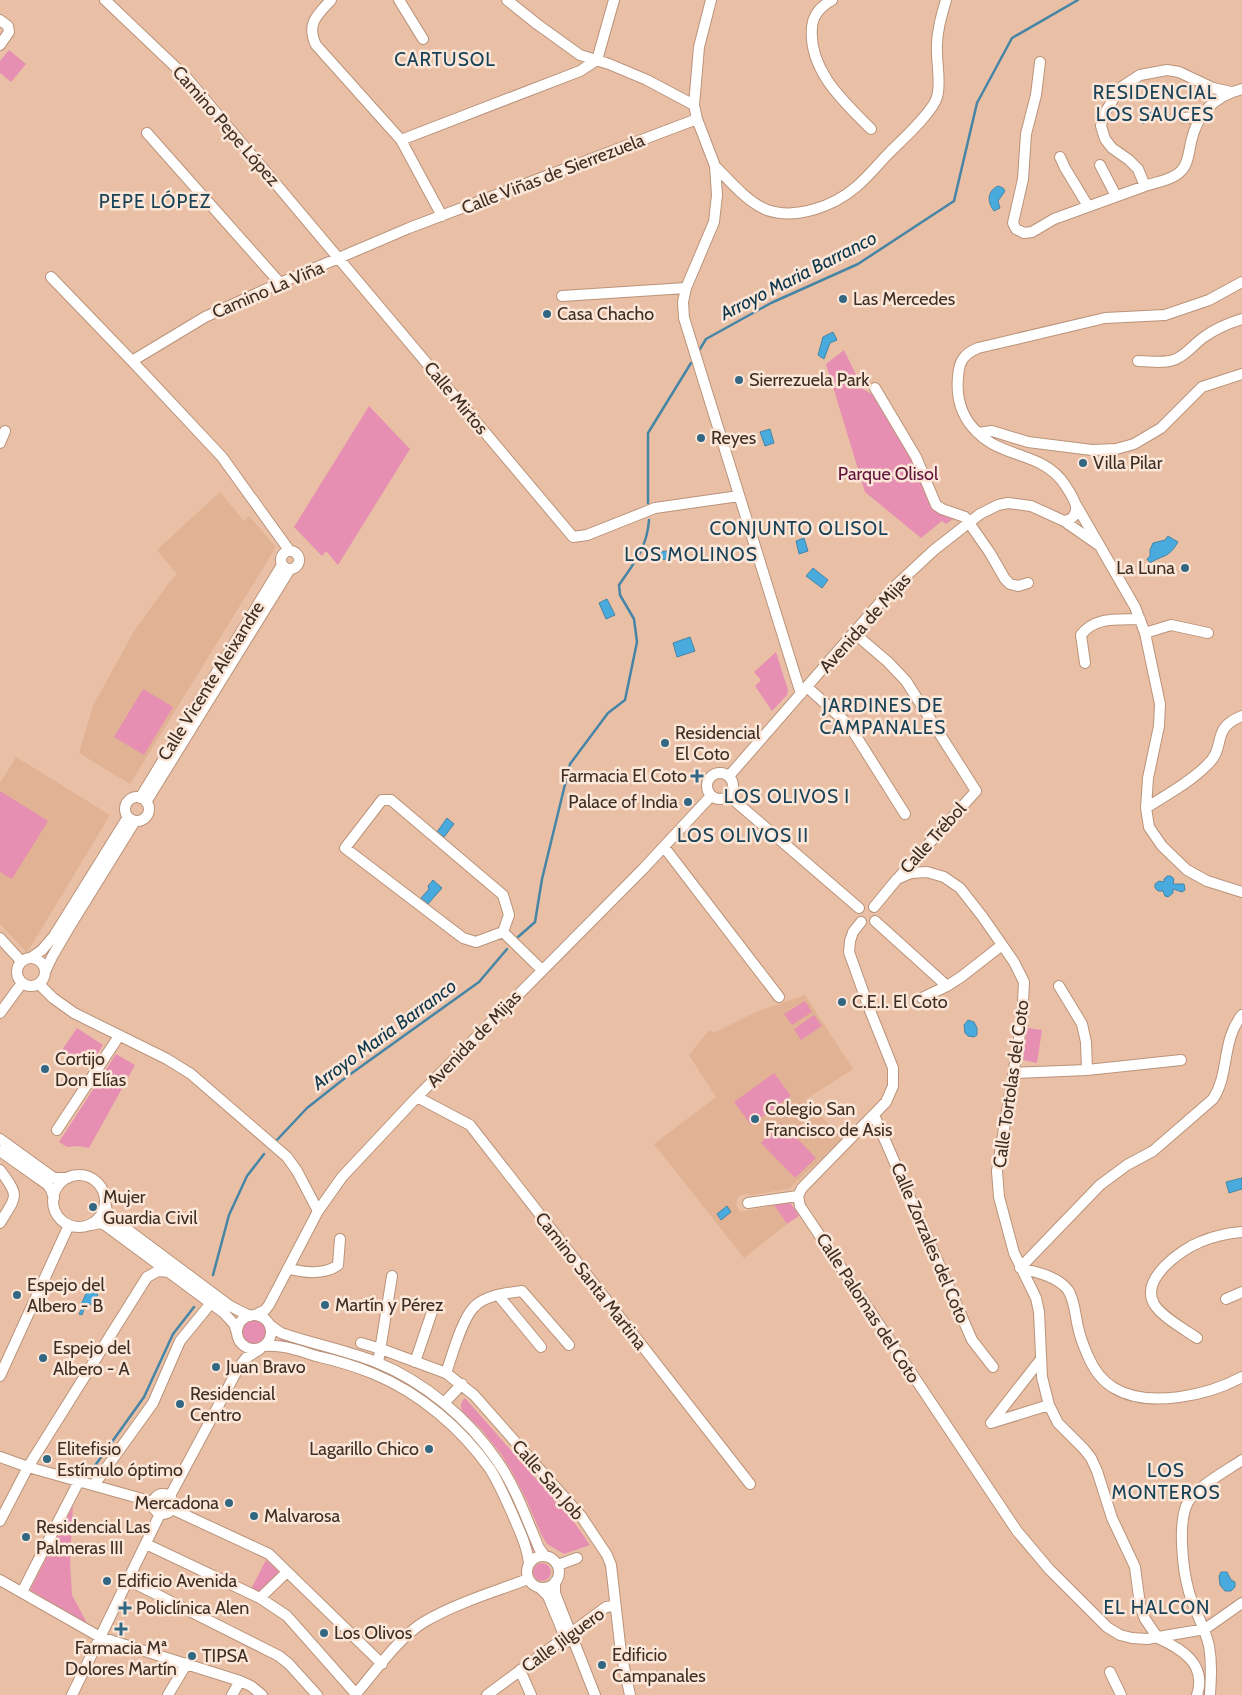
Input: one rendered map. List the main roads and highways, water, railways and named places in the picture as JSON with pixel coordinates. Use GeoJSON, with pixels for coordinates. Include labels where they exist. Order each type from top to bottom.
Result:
{"type":"FeatureCollection","features":[{"type":"Feature","properties":{"kind":"water"},"geometry":{"type":"Polygon","coordinates":[[[1149,109],[1154,116],[1143,124],[1138,117],[1149,109]]]}},
{"type":"Feature","properties":{"kind":"water"},"geometry":{"type":"Polygon","coordinates":[[[998,186],[1005,191],[998,201],[1000,208],[994,211],[989,197],[994,188],[998,186]]]}},
{"type":"Feature","properties":{"kind":"water"},"geometry":{"type":"Polygon","coordinates":[[[833,332],[837,340],[830,343],[824,359],[818,355],[823,337],[833,332]]]}},
{"type":"Feature","properties":{"kind":"water"},"geometry":{"type":"Polygon","coordinates":[[[770,429],[774,443],[765,446],[760,432],[770,429]]]}},
{"type":"Feature","properties":{"kind":"water"},"geometry":{"type":"Polygon","coordinates":[[[1168,536],[1178,542],[1168,554],[1150,563],[1147,559],[1150,556],[1153,543],[1165,540],[1168,536]]]}},
{"type":"Feature","properties":{"kind":"water"},"geometry":{"type":"Polygon","coordinates":[[[804,538],[808,551],[799,554],[796,541],[804,538]]]}},
{"type":"Feature","properties":{"kind":"water"},"geometry":{"type":"Polygon","coordinates":[[[668,551],[669,559],[652,560],[651,552],[668,551]]]}},
{"type":"Feature","properties":{"kind":"water"},"geometry":{"type":"Polygon","coordinates":[[[813,568],[828,580],[822,588],[806,576],[813,568]]]}},
{"type":"Feature","properties":{"kind":"water"},"geometry":{"type":"Polygon","coordinates":[[[607,599],[615,615],[606,619],[599,603],[607,599]]]}},
{"type":"Feature","properties":{"kind":"water"},"geometry":{"type":"Polygon","coordinates":[[[690,637],[695,651],[677,657],[673,643],[690,637]]]}},
{"type":"Feature","properties":{"kind":"water"},"geometry":{"type":"Polygon","coordinates":[[[447,818],[454,824],[444,837],[437,832],[447,818]]]}},
{"type":"Feature","properties":{"kind":"water"},"geometry":{"type":"Polygon","coordinates":[[[1167,876],[1171,876],[1174,879],[1173,884],[1184,884],[1185,890],[1182,892],[1173,889],[1173,893],[1168,897],[1165,896],[1163,891],[1158,891],[1155,888],[1155,884],[1159,881],[1164,882],[1167,876]]]}},
{"type":"Feature","properties":{"kind":"water"},"geometry":{"type":"Polygon","coordinates":[[[433,880],[442,888],[428,904],[421,898],[429,889],[428,886],[433,880]]]}},
{"type":"Feature","properties":{"kind":"water"},"geometry":{"type":"Polygon","coordinates":[[[968,1020],[974,1022],[977,1028],[977,1035],[974,1037],[968,1036],[965,1033],[964,1025],[968,1020]]]}},
{"type":"Feature","properties":{"kind":"water"},"geometry":{"type":"Polygon","coordinates":[[[1242,1178],[1242,1189],[1229,1193],[1226,1182],[1242,1178]]]}},
{"type":"Feature","properties":{"kind":"water"},"geometry":{"type":"Polygon","coordinates":[[[727,1206],[731,1212],[721,1220],[717,1214],[727,1206]]]}},
{"type":"Feature","properties":{"kind":"water"},"geometry":{"type":"Polygon","coordinates":[[[88,1289],[98,1294],[94,1303],[89,1305],[88,1308],[85,1307],[82,1315],[79,1314],[83,1306],[81,1305],[88,1289]]]}},
{"type":"Feature","properties":{"kind":"water"},"geometry":{"type":"Polygon","coordinates":[[[1221,1572],[1227,1572],[1231,1580],[1235,1582],[1235,1587],[1231,1591],[1225,1591],[1220,1585],[1219,1576],[1221,1572]]]}},
{"type":"Feature","properties":{"kind":"waterway","name":"Arroyo Maria Barranco"},"geometry":{"type":"LineString","coordinates":[[700,349],[706,339],[771,303],[858,264],[954,201],[977,103],[1012,38],[1078,0]]}},
{"type":"Feature","properties":{"kind":"waterway","name":"Arroyo Maria Barranco"},"geometry":{"type":"LineString","coordinates":[[648,503],[648,433],[691,363]]}},
{"type":"Feature","properties":{"kind":"waterway","name":"Arroyo Maria Barranco"},"geometry":{"type":"LineString","coordinates":[[518,937],[535,922],[542,879],[570,764],[608,713],[625,700],[637,642],[634,619],[620,595],[619,585],[643,547],[649,520]]}},
{"type":"Feature","properties":{"kind":"waterway","name":"Arroyo Maria Barranco"},"geometry":{"type":"LineString","coordinates":[[276,1141],[307,1108],[345,1078],[479,982],[507,949]]}},
{"type":"Feature","properties":{"kind":"waterway","name":"Arroyo Maria Barranco"},"geometry":{"type":"LineString","coordinates":[[213,1275],[229,1215],[247,1176],[264,1154]]}},
{"type":"Feature","properties":{"kind":"waterway","name":"Arroyo Maria Barranco"},"geometry":{"type":"LineString","coordinates":[[89,1474],[144,1397],[173,1334],[194,1307]]}},
{"type":"Feature","properties":{"kind":"place","name":"Las Mercedes"},"geometry":{"type":"Point","coordinates":[843,299]}},
{"type":"Feature","properties":{"kind":"place","name":"Casa Chacho"},"geometry":{"type":"Point","coordinates":[547,314]}},
{"type":"Feature","properties":{"kind":"place","name":"Sierrezuela Park"},"geometry":{"type":"Point","coordinates":[739,380]}},
{"type":"Feature","properties":{"kind":"place","name":"Reyes"},"geometry":{"type":"Point","coordinates":[701,438]}},
{"type":"Feature","properties":{"kind":"place","name":"Villa Pilar"},"geometry":{"type":"Point","coordinates":[1083,463]}},
{"type":"Feature","properties":{"kind":"place","name":"La Luna"},"geometry":{"type":"Point","coordinates":[1185,568]}},
{"type":"Feature","properties":{"kind":"place","name":"Residencial El Coto"},"geometry":{"type":"Point","coordinates":[665,743]}},
{"type":"Feature","properties":{"kind":"place","name":"Farmacia El Coto"},"geometry":{"type":"Point","coordinates":[697,776]}},
{"type":"Feature","properties":{"kind":"place","name":"Palace of India"},"geometry":{"type":"Point","coordinates":[688,802]}},
{"type":"Feature","properties":{"kind":"place","name":"C.E.I. El Coto"},"geometry":{"type":"Point","coordinates":[842,1002]}},
{"type":"Feature","properties":{"kind":"place","name":"Cortijo Don Elías"},"geometry":{"type":"Point","coordinates":[45,1069]}},
{"type":"Feature","properties":{"kind":"place","name":"Colegio San Francisco de Asis"},"geometry":{"type":"Point","coordinates":[755,1119]}},
{"type":"Feature","properties":{"kind":"place","name":"Mujer Guardia Civil"},"geometry":{"type":"Point","coordinates":[93,1207]}},
{"type":"Feature","properties":{"kind":"place","name":"Espejo del Albero - B"},"geometry":{"type":"Point","coordinates":[17,1295]}},
{"type":"Feature","properties":{"kind":"place","name":"Martín y Pérez"},"geometry":{"type":"Point","coordinates":[325,1305]}},
{"type":"Feature","properties":{"kind":"place","name":"Espejo del Albero - A"},"geometry":{"type":"Point","coordinates":[43,1358]}},
{"type":"Feature","properties":{"kind":"place","name":"Juan Bravo"},"geometry":{"type":"Point","coordinates":[216,1367]}},
{"type":"Feature","properties":{"kind":"place","name":"Residencial Centro"},"geometry":{"type":"Point","coordinates":[180,1404]}},
{"type":"Feature","properties":{"kind":"place","name":"Lagarillo Chico"},"geometry":{"type":"Point","coordinates":[429,1449]}},
{"type":"Feature","properties":{"kind":"place","name":"Elitefisio Estímulo óptimo"},"geometry":{"type":"Point","coordinates":[47,1459]}},
{"type":"Feature","properties":{"kind":"place","name":"Mercadona"},"geometry":{"type":"Point","coordinates":[229,1503]}},
{"type":"Feature","properties":{"kind":"place","name":"Malvarosa"},"geometry":{"type":"Point","coordinates":[254,1516]}},
{"type":"Feature","properties":{"kind":"place","name":"Residencial Las Palmeras III"},"geometry":{"type":"Point","coordinates":[26,1537]}},
{"type":"Feature","properties":{"kind":"place","name":"Edificio Avenida"},"geometry":{"type":"Point","coordinates":[107,1581]}},
{"type":"Feature","properties":{"kind":"place","name":"Policlínica Alen"},"geometry":{"type":"Point","coordinates":[125,1608]}},
{"type":"Feature","properties":{"kind":"place","name":"Farmacia Mª Dolores Martín"},"geometry":{"type":"Point","coordinates":[121,1629]}},
{"type":"Feature","properties":{"kind":"place","name":"Los Olivos"},"geometry":{"type":"Point","coordinates":[324,1633]}},
{"type":"Feature","properties":{"kind":"place","name":"TIPSA"},"geometry":{"type":"Point","coordinates":[192,1656]}},
{"type":"Feature","properties":{"kind":"place","name":"Edificio Campanales"},"geometry":{"type":"Point","coordinates":[602,1665]}},
{"type":"Feature","properties":{"kind":"district","name":"CARTUSOL"},"geometry":{"type":"Point","coordinates":[445,59]}},
{"type":"Feature","properties":{"kind":"district","name":"RESIDENCIAL LOS SAUCES"},"geometry":{"type":"Point","coordinates":[1155,103]}},
{"type":"Feature","properties":{"kind":"district","name":"PEPE LÓPEZ"},"geometry":{"type":"Point","coordinates":[155,201]}},
{"type":"Feature","properties":{"kind":"district","name":"CONJUNTO OLISOL"},"geometry":{"type":"Point","coordinates":[799,528]}},
{"type":"Feature","properties":{"kind":"district","name":"LOS MOLINOS"},"geometry":{"type":"Point","coordinates":[691,554]}},
{"type":"Feature","properties":{"kind":"district","name":"JARDINES DE CAMPANALES"},"geometry":{"type":"Point","coordinates":[883,716]}},
{"type":"Feature","properties":{"kind":"district","name":"LOS OLIVOS I"},"geometry":{"type":"Point","coordinates":[787,796]}},
{"type":"Feature","properties":{"kind":"district","name":"LOS OLIVOS II"},"geometry":{"type":"Point","coordinates":[743,835]}},
{"type":"Feature","properties":{"kind":"district","name":"LOS MONTEROS"},"geometry":{"type":"Point","coordinates":[1166,1481]}},
{"type":"Feature","properties":{"kind":"district","name":"EL HALCON"},"geometry":{"type":"Point","coordinates":[1157,1607]}},
{"type":"Feature","properties":{"kind":"park label","name":"Parque Olisol"},"geometry":{"type":"Point","coordinates":[888,474]}}]}
